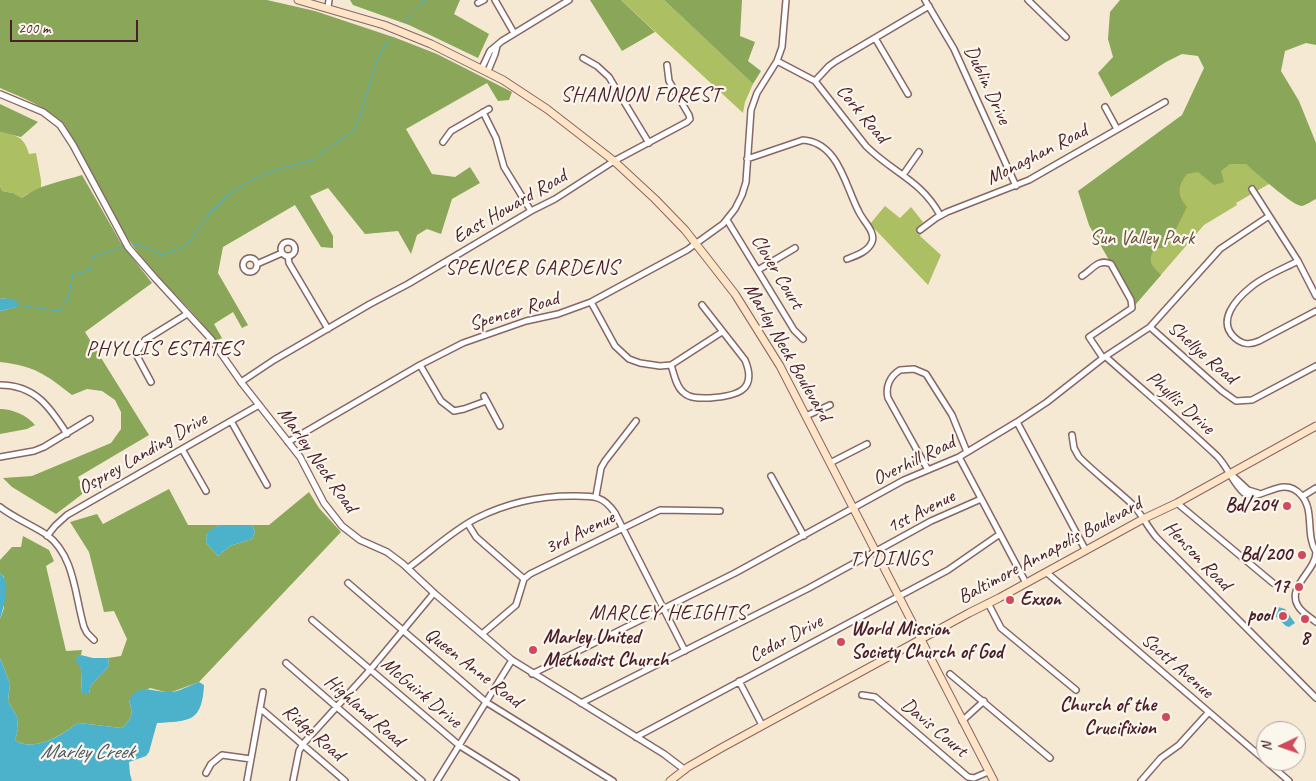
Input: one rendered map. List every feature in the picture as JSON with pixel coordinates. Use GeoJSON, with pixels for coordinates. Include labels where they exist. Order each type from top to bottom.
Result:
{"type":"FeatureCollection","features":[{"type":"Feature","properties":{"kind":"main road","name":"Marley Neck Boulevard"},"geometry":{"type":"LineString","coordinates":[[298,0],[325,3],[432,44],[485,69],[547,109],[614,161],[655,199],[696,244],[720,272],[752,318],[780,366],[994,781]]}},
{"type":"Feature","properties":{"kind":"main road","name":"Baltimore Annapolis Boulevard"},"geometry":{"type":"LineString","coordinates":[[670,781],[685,770],[762,725],[1085,550],[1231,474],[1316,426]]}},
{"type":"Feature","properties":{"kind":"street"},"geometry":{"type":"LineString","coordinates":[[478,3],[484,0]]}},
{"type":"Feature","properties":{"kind":"street"},"geometry":{"type":"LineString","coordinates":[[494,0],[514,33]]}},
{"type":"Feature","properties":{"kind":"street"},"geometry":{"type":"LineString","coordinates":[[485,69],[490,52],[497,46],[514,33],[569,0]]}},
{"type":"Feature","properties":{"kind":"street","name":"Spencer Road"},"geometry":{"type":"LineString","coordinates":[[288,442],[420,365],[462,343],[526,321],[558,314],[591,302],[696,244],[727,220],[742,195],[746,182],[749,122],[754,100],[777,61],[784,38],[786,0]]}},
{"type":"Feature","properties":{"kind":"street","name":"Dublin Drive"},"geometry":{"type":"LineString","coordinates":[[925,0],[954,49],[1016,186]]}},
{"type":"Feature","properties":{"kind":"street"},"geometry":{"type":"LineString","coordinates":[[1028,0],[1066,37]]}},
{"type":"Feature","properties":{"kind":"street"},"geometry":{"type":"LineString","coordinates":[[816,81],[829,66],[928,6]]}},
{"type":"Feature","properties":{"kind":"street"},"geometry":{"type":"LineString","coordinates":[[875,38],[908,94]]}},
{"type":"Feature","properties":{"kind":"street"},"geometry":{"type":"LineString","coordinates":[[583,58],[597,66],[609,77],[650,143]]}},
{"type":"Feature","properties":{"kind":"street","name":"Cork Road"},"geometry":{"type":"LineString","coordinates":[[777,61],[816,81],[866,146],[926,194],[940,215]]}},
{"type":"Feature","properties":{"kind":"street","name":"East Howard Road"},"geometry":{"type":"LineString","coordinates":[[241,382],[274,360],[555,199],[614,161],[650,143],[690,119],[669,81],[667,65]]}},
{"type":"Feature","properties":{"kind":"street","name":"Marley Neck Road"},"geometry":{"type":"LineString","coordinates":[[0,94],[43,112],[60,125],[128,247],[211,339],[241,382],[300,457],[324,503],[342,526],[360,540],[387,552],[408,568],[512,660],[664,754],[685,770]]}},
{"type":"Feature","properties":{"kind":"street","name":"Monaghan Road"},"geometry":{"type":"LineString","coordinates":[[920,230],[940,215],[1040,175],[1165,102]]}},
{"type":"Feature","properties":{"kind":"street"},"geometry":{"type":"LineString","coordinates":[[1105,107],[1117,129]]}},
{"type":"Feature","properties":{"kind":"street"},"geometry":{"type":"LineString","coordinates":[[443,142],[451,131],[486,110],[504,166],[532,211]]}},
{"type":"Feature","properties":{"kind":"street"},"geometry":{"type":"LineString","coordinates":[[748,159],[803,140],[812,141],[824,149],[840,166],[846,177],[858,212],[872,234],[873,241],[869,247],[847,260]]}},
{"type":"Feature","properties":{"kind":"street"},"geometry":{"type":"LineString","coordinates":[[903,175],[919,152]]}},
{"type":"Feature","properties":{"kind":"street"},"geometry":{"type":"LineString","coordinates":[[1252,189],[1298,261],[1316,296]]}},
{"type":"Feature","properties":{"kind":"street","name":"Overhill Road"},"geometry":{"type":"LineString","coordinates":[[532,674],[735,573],[904,480],[959,457],[1017,422],[1047,402],[1104,357],[1150,327],[1220,249],[1269,216]]}},
{"type":"Feature","properties":{"kind":"street","name":"Clover Court"},"geometry":{"type":"LineString","coordinates":[[727,220],[794,330],[803,339]]}},
{"type":"Feature","properties":{"kind":"street"},"geometry":{"type":"LineString","coordinates":[[282,253],[281,247],[289,242],[295,249],[292,255],[288,256]]}},
{"type":"Feature","properties":{"kind":"street"},"geometry":{"type":"LineString","coordinates":[[758,270],[795,248]]}},
{"type":"Feature","properties":{"kind":"street"},"geometry":{"type":"LineString","coordinates":[[282,253],[288,256]]}},
{"type":"Feature","properties":{"kind":"street"},"geometry":{"type":"LineString","coordinates":[[257,264],[282,253]]}},
{"type":"Feature","properties":{"kind":"street"},"geometry":{"type":"LineString","coordinates":[[288,256],[289,263],[328,329]]}},
{"type":"Feature","properties":{"kind":"street"},"geometry":{"type":"LineString","coordinates":[[1298,261],[1250,288],[1230,311],[1226,319],[1227,327],[1238,340],[1250,344],[1260,341],[1316,311]]}},
{"type":"Feature","properties":{"kind":"street","name":"Phyllis Drive"},"geometry":{"type":"LineString","coordinates":[[1082,276],[1100,262],[1110,264],[1131,300],[1132,308],[1089,337],[1104,357],[1218,457],[1231,474],[1248,490],[1258,494],[1278,488],[1290,487],[1303,496]]}},
{"type":"Feature","properties":{"kind":"street"},"geometry":{"type":"LineString","coordinates":[[591,302],[615,346],[629,359],[640,364],[652,366],[671,365],[722,332]]}},
{"type":"Feature","properties":{"kind":"street"},"geometry":{"type":"LineString","coordinates":[[671,365],[675,379],[683,392],[690,396],[699,398],[732,396],[743,390],[749,369],[745,360],[702,305]]}},
{"type":"Feature","properties":{"kind":"street"},"geometry":{"type":"LineString","coordinates":[[151,382],[137,356],[141,344],[187,314]]}},
{"type":"Feature","properties":{"kind":"street","name":"Shellye Road"},"geometry":{"type":"LineString","coordinates":[[1150,327],[1222,392],[1236,401],[1252,400],[1316,366]]}},
{"type":"Feature","properties":{"kind":"street"},"geometry":{"type":"LineString","coordinates":[[420,365],[441,401],[454,411],[464,409],[485,398],[500,426]]}},
{"type":"Feature","properties":{"kind":"street"},"geometry":{"type":"LineString","coordinates":[[928,470],[888,398],[887,389],[890,381],[900,370],[914,368],[926,374],[952,415],[967,452]]}},
{"type":"Feature","properties":{"kind":"street"},"geometry":{"type":"LineString","coordinates":[[0,384],[18,387],[38,397],[54,413],[67,434]]}},
{"type":"Feature","properties":{"kind":"street"},"geometry":{"type":"LineString","coordinates":[[806,416],[830,404]]}},
{"type":"Feature","properties":{"kind":"street","name":"Osprey Landing Drive"},"geometry":{"type":"LineString","coordinates":[[47,536],[67,515],[259,405]]}},
{"type":"Feature","properties":{"kind":"street"},"geometry":{"type":"LineString","coordinates":[[0,457],[34,451],[44,447],[90,419]]}},
{"type":"Feature","properties":{"kind":"street"},"geometry":{"type":"LineString","coordinates":[[231,421],[267,485]]}},
{"type":"Feature","properties":{"kind":"street"},"geometry":{"type":"LineString","coordinates":[[596,496],[605,461],[636,421]]}},
{"type":"Feature","properties":{"kind":"street"},"geometry":{"type":"LineString","coordinates":[[1017,422],[1085,550]]}},
{"type":"Feature","properties":{"kind":"street","name":"Henson Road"},"geometry":{"type":"LineString","coordinates":[[1072,436],[1074,448],[1080,457],[1133,505],[1148,528],[1164,545],[1316,698]]}},
{"type":"Feature","properties":{"kind":"street"},"geometry":{"type":"LineString","coordinates":[[830,463],[867,444]]}},
{"type":"Feature","properties":{"kind":"street"},"geometry":{"type":"LineString","coordinates":[[182,449],[206,491]]}},
{"type":"Feature","properties":{"kind":"street"},"geometry":{"type":"LineString","coordinates":[[959,457],[1026,583]]}},
{"type":"Feature","properties":{"kind":"street"},"geometry":{"type":"LineString","coordinates":[[771,476],[804,536]]}},
{"type":"Feature","properties":{"kind":"street"},"geometry":{"type":"LineString","coordinates":[[1316,488],[1303,496],[1308,512],[1310,540],[1316,552],[1314,564],[1298,588],[1295,597],[1300,609],[1316,622]]}},
{"type":"Feature","properties":{"kind":"street"},"geometry":{"type":"LineString","coordinates":[[408,568],[468,524],[513,504],[548,496],[596,496],[612,508],[685,651]]}},
{"type":"Feature","properties":{"kind":"street","name":"1st Avenue"},"geometry":{"type":"LineString","coordinates":[[581,703],[876,552],[931,521],[981,499]]}},
{"type":"Feature","properties":{"kind":"street"},"geometry":{"type":"LineString","coordinates":[[1177,503],[1274,583]]}},
{"type":"Feature","properties":{"kind":"street"},"geometry":{"type":"LineString","coordinates":[[0,507],[55,543],[67,560],[84,627],[94,640]]}},
{"type":"Feature","properties":{"kind":"street","name":"3rd Avenue"},"geometry":{"type":"LineString","coordinates":[[524,579],[548,565],[660,510],[720,511]]}},
{"type":"Feature","properties":{"kind":"street"},"geometry":{"type":"LineString","coordinates":[[468,524],[476,537],[524,579],[516,604],[482,634]]}},
{"type":"Feature","properties":{"kind":"street","name":"Cedar Drive"},"geometry":{"type":"LineString","coordinates":[[636,737],[948,570],[1000,534]]}},
{"type":"Feature","properties":{"kind":"street","name":"Scott Avenue"},"geometry":{"type":"LineString","coordinates":[[1046,572],[1289,781]]}},
{"type":"Feature","properties":{"kind":"street","name":"Queen Anne Road"},"geometry":{"type":"LineString","coordinates":[[348,583],[486,702],[613,781]]}},
{"type":"Feature","properties":{"kind":"street"},"geometry":{"type":"LineString","coordinates":[[294,781],[299,751],[303,744],[370,670],[434,593]]}},
{"type":"Feature","properties":{"kind":"street"},"geometry":{"type":"LineString","coordinates":[[988,603],[1001,628],[1076,690]]}},
{"type":"Feature","properties":{"kind":"street","name":"McGuirk Drive"},"geometry":{"type":"LineString","coordinates":[[312,620],[460,746],[516,781]]}},
{"type":"Feature","properties":{"kind":"street"},"geometry":{"type":"LineString","coordinates":[[437,781],[512,660]]}},
{"type":"Feature","properties":{"kind":"street","name":"Highland Road"},"geometry":{"type":"LineString","coordinates":[[286,663],[422,781]]}},
{"type":"Feature","properties":{"kind":"street"},"geometry":{"type":"LineString","coordinates":[[950,674],[1050,758]]}},
{"type":"Feature","properties":{"kind":"street"},"geometry":{"type":"LineString","coordinates":[[739,681],[762,725]]}},
{"type":"Feature","properties":{"kind":"street"},"geometry":{"type":"LineString","coordinates":[[247,781],[263,692]]}},
{"type":"Feature","properties":{"kind":"street","name":"Davis Court"},"geometry":{"type":"LineString","coordinates":[[862,695],[875,697],[968,777],[974,778],[988,772]]}},
{"type":"Feature","properties":{"kind":"street"},"geometry":{"type":"LineString","coordinates":[[962,722],[984,701]]}},
{"type":"Feature","properties":{"kind":"street","name":"Ridge Road"},"geometry":{"type":"LineString","coordinates":[[260,708],[345,781]]}},
{"type":"Feature","properties":{"kind":"street"},"geometry":{"type":"LineString","coordinates":[[1141,781],[1161,758],[1179,745],[1208,713]]}},
{"type":"Feature","properties":{"kind":"street"},"geometry":{"type":"LineString","coordinates":[[206,772],[211,764],[222,755],[251,759]]}},
{"type":"Feature","properties":{"kind":"green space"},"geometry":{"type":"Polygon","coordinates":[[[0,0],[267,0],[315,11],[396,38],[437,54],[512,92],[509,100],[498,101],[487,83],[406,129],[432,174],[455,177],[470,167],[480,183],[452,199],[441,234],[427,229],[417,235],[411,254],[398,231],[365,234],[328,188],[310,196],[333,236],[333,248],[321,247],[295,205],[223,247],[218,273],[248,325],[242,328],[233,312],[214,324],[222,338],[216,341],[159,277],[127,237],[64,124],[41,107],[0,88],[0,0]]]}},
{"type":"Feature","properties":{"kind":"green space"},"geometry":{"type":"Polygon","coordinates":[[[350,0],[460,0],[454,14],[489,34],[478,58],[409,25],[353,5],[350,0]]]}},
{"type":"Feature","properties":{"kind":"green space"},"geometry":{"type":"Polygon","coordinates":[[[590,0],[621,0],[655,32],[622,51],[590,0]]]}},
{"type":"Feature","properties":{"kind":"green space"},"geometry":{"type":"Polygon","coordinates":[[[621,0],[664,0],[753,84],[745,102],[743,113],[621,0]]]}},
{"type":"Feature","properties":{"kind":"green space"},"geometry":{"type":"Polygon","coordinates":[[[664,0],[742,0],[740,36],[755,42],[748,61],[761,71],[753,84],[664,0]]]}},
{"type":"Feature","properties":{"kind":"green space"},"geometry":{"type":"Polygon","coordinates":[[[1120,0],[1316,0],[1316,45],[1306,43],[1285,51],[1281,71],[1299,101],[1316,143],[1316,199],[1302,206],[1298,205],[1274,188],[1246,164],[1230,164],[1221,171],[1224,182],[1214,185],[1198,172],[1187,174],[1181,183],[1180,195],[1187,207],[1167,247],[1154,249],[1151,258],[1153,266],[1161,275],[1135,305],[1089,225],[1078,191],[1182,115],[1204,68],[1198,56],[1182,54],[1111,97],[1098,73],[1113,57],[1108,39],[1110,12],[1120,0]]]}},
{"type":"Feature","properties":{"kind":"green space"},"geometry":{"type":"Polygon","coordinates":[[[0,104],[38,122],[21,137],[0,132],[0,104]]]}},
{"type":"Feature","properties":{"kind":"green space"},"geometry":{"type":"Polygon","coordinates":[[[0,132],[22,140],[29,154],[36,153],[41,188],[22,198],[13,193],[2,191],[0,186],[0,132]]]}},
{"type":"Feature","properties":{"kind":"green space","name":"Sun Valley Park"},"geometry":{"type":"Polygon","coordinates":[[[1240,137],[1269,184],[1236,203],[1237,205],[1204,225],[1135,305],[1089,225],[1240,137]]]}},
{"type":"Feature","properties":{"kind":"green space"},"geometry":{"type":"Polygon","coordinates":[[[82,175],[121,243],[152,283],[85,332],[149,435],[78,477],[85,492],[56,514],[12,487],[3,478],[32,476],[111,443],[121,429],[121,412],[115,400],[102,391],[87,389],[72,395],[39,372],[22,366],[0,362],[0,311],[16,307],[6,298],[0,299],[0,186],[2,191],[13,193],[22,198],[43,187],[82,175]]]}},
{"type":"Feature","properties":{"kind":"green space"},"geometry":{"type":"Polygon","coordinates":[[[885,206],[900,218],[911,207],[923,222],[917,229],[921,234],[920,236],[941,255],[928,285],[870,224],[885,206]]]}},
{"type":"Feature","properties":{"kind":"green space"},"geometry":{"type":"Polygon","coordinates":[[[0,409],[19,413],[35,425],[27,429],[0,434],[0,409]]]}},
{"type":"Feature","properties":{"kind":"green space"},"geometry":{"type":"Polygon","coordinates":[[[169,489],[188,525],[220,525],[207,533],[206,543],[218,556],[230,546],[252,539],[255,532],[252,525],[269,525],[309,492],[319,508],[341,532],[199,682],[169,693],[150,688],[129,700],[131,716],[122,728],[79,723],[55,738],[41,743],[27,744],[15,740],[18,729],[17,717],[8,701],[10,684],[0,658],[0,619],[4,608],[4,577],[0,573],[0,560],[12,547],[21,547],[23,536],[49,550],[54,561],[46,566],[66,651],[82,650],[81,655],[76,658],[82,671],[81,693],[89,693],[91,685],[109,666],[108,658],[121,656],[127,639],[114,611],[104,612],[89,552],[70,522],[97,514],[103,524],[169,489]]]}},
{"type":"Feature","properties":{"kind":"water"},"geometry":{"type":"Polygon","coordinates":[[[6,298],[17,301],[17,307],[0,311],[0,299],[6,298]]]}},
{"type":"Feature","properties":{"kind":"water"},"geometry":{"type":"Polygon","coordinates":[[[220,525],[252,525],[255,532],[252,539],[230,546],[218,556],[206,543],[207,532],[220,525]]]}},
{"type":"Feature","properties":{"kind":"water"},"geometry":{"type":"Polygon","coordinates":[[[0,573],[4,577],[6,589],[0,619],[0,573]]]}},
{"type":"Feature","properties":{"kind":"water","name":"pool"},"geometry":{"type":"Polygon","coordinates":[[[1278,607],[1285,609],[1295,623],[1289,627],[1286,626],[1273,614],[1278,607]]]}},
{"type":"Feature","properties":{"kind":"water"},"geometry":{"type":"Polygon","coordinates":[[[81,655],[93,658],[108,658],[109,666],[91,685],[89,693],[81,693],[82,671],[75,658],[81,655]]]}},
{"type":"Feature","properties":{"kind":"water","name":"Marley Creek"},"geometry":{"type":"Polygon","coordinates":[[[0,658],[10,684],[8,701],[17,717],[18,729],[15,740],[20,743],[34,744],[48,741],[79,723],[122,728],[131,716],[129,700],[137,691],[147,689],[172,692],[199,682],[204,685],[203,697],[197,713],[192,717],[186,720],[157,723],[149,752],[146,756],[129,762],[132,781],[0,781],[0,658]]]}},
{"type":"Feature","properties":{"kind":"waterway"},"geometry":{"type":"LineString","coordinates":[[405,22],[425,0]]}},
{"type":"Feature","properties":{"kind":"waterway"},"geometry":{"type":"LineString","coordinates":[[133,245],[138,244],[162,255],[182,248],[190,241],[208,215],[229,194],[251,180],[275,170],[313,160],[353,132],[359,119],[376,64],[383,48],[393,37]]}},
{"type":"Feature","properties":{"kind":"waterway"},"geometry":{"type":"LineString","coordinates":[[18,305],[58,311],[68,299],[73,274],[91,270],[92,257],[122,247]]}},
{"type":"Feature","properties":{"kind":"place","name":"Bd/204"},"geometry":{"type":"Point","coordinates":[1287,506]}},
{"type":"Feature","properties":{"kind":"place","name":"Bd/200"},"geometry":{"type":"Point","coordinates":[1302,555]}},
{"type":"Feature","properties":{"kind":"place","name":"17"},"geometry":{"type":"Point","coordinates":[1299,587]}},
{"type":"Feature","properties":{"kind":"place","name":"Exxon"},"geometry":{"type":"Point","coordinates":[1010,600]}},
{"type":"Feature","properties":{"kind":"place","name":"pool"},"geometry":{"type":"Point","coordinates":[1283,616]}},
{"type":"Feature","properties":{"kind":"place","name":"8"},"geometry":{"type":"Point","coordinates":[1305,619]}},
{"type":"Feature","properties":{"kind":"place","name":"World Mission Society Church of God"},"geometry":{"type":"Point","coordinates":[841,642]}},
{"type":"Feature","properties":{"kind":"place","name":"Marley United Methodist Church"},"geometry":{"type":"Point","coordinates":[533,650]}},
{"type":"Feature","properties":{"kind":"place","name":"Church of the Crucifixion"},"geometry":{"type":"Point","coordinates":[1166,717]}},
{"type":"Feature","properties":{"kind":"district","name":"SHANNON FOREST"},"geometry":{"type":"Point","coordinates":[641,95]}},
{"type":"Feature","properties":{"kind":"district","name":"SPENCER GARDENS"},"geometry":{"type":"Point","coordinates":[532,268]}},
{"type":"Feature","properties":{"kind":"district","name":"PHYLLIS ESTATES"},"geometry":{"type":"Point","coordinates":[164,349]}},
{"type":"Feature","properties":{"kind":"district","name":"TYDINGS"},"geometry":{"type":"Point","coordinates":[890,559]}},
{"type":"Feature","properties":{"kind":"district","name":"MARLEY HEIGHTS"},"geometry":{"type":"Point","coordinates":[668,613]}}]}
